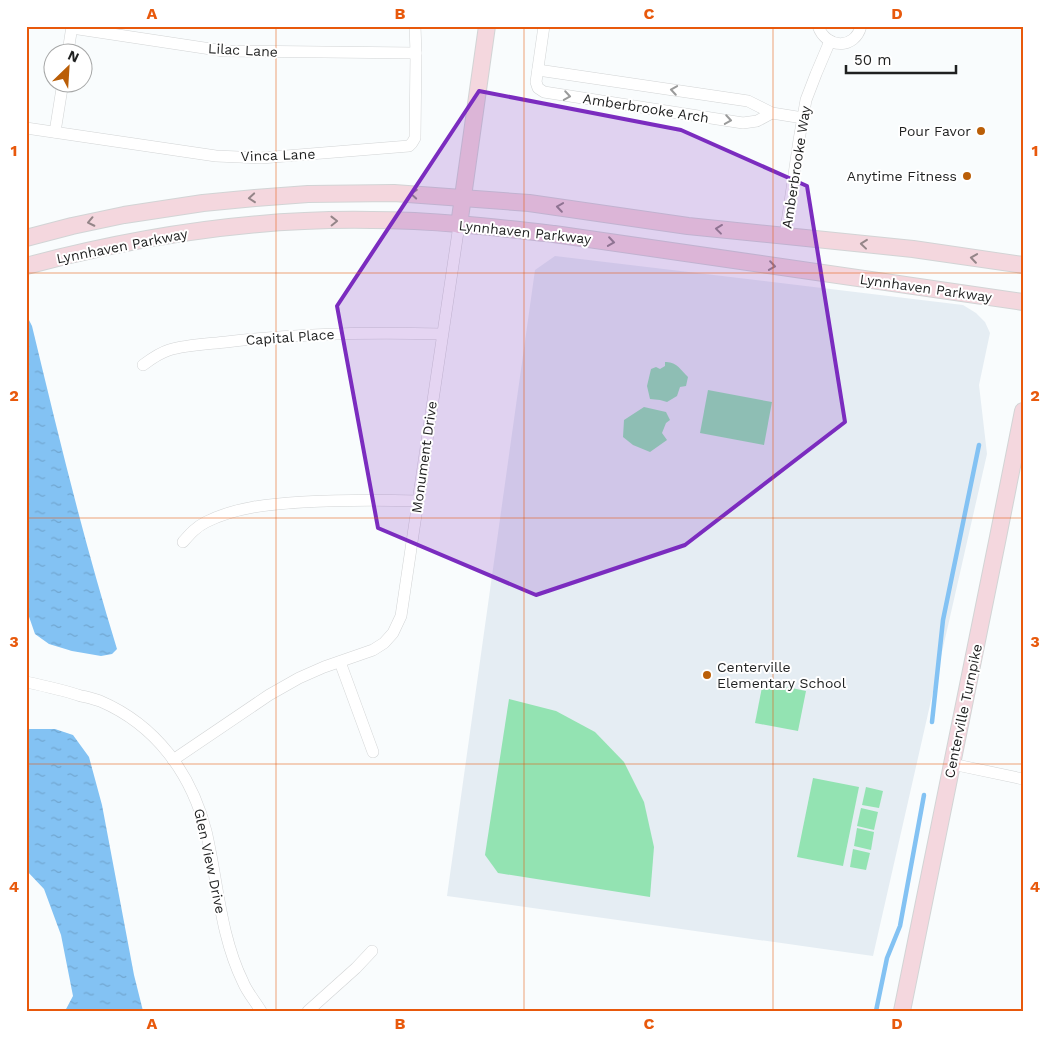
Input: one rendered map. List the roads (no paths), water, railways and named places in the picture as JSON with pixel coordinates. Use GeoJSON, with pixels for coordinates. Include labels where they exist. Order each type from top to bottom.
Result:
{"type":"FeatureCollection","features":[{"type":"Feature","properties":{"kind":"main road","name":"Monument Drive"},"geometry":{"type":"LineString","coordinates":[[458,225],[487,26]]}},
{"type":"Feature","properties":{"kind":"main road","name":"Lynnhaven Parkway"},"geometry":{"type":"LineString","coordinates":[[26,238],[72,226],[177,206],[308,194],[394,193],[529,203],[679,224],[913,250],[1023,265]]}},
{"type":"Feature","properties":{"kind":"main road","name":"Lynnhaven Parkway"},"geometry":{"type":"LineString","coordinates":[[26,266],[104,248],[210,229],[316,221],[396,220],[554,234],[1023,302]]}},
{"type":"Feature","properties":{"kind":"main road","name":"Centerville Turnpike"},"geometry":{"type":"LineString","coordinates":[[902,1011],[1023,411]]}},
{"type":"Feature","properties":{"kind":"street","name":"Vinca Lane"},"geometry":{"type":"LineString","coordinates":[[26,128],[216,156],[261,158],[408,146],[415,138],[415,26]]}},
{"type":"Feature","properties":{"kind":"street","name":"Amberbrooke Arch"},"geometry":{"type":"LineString","coordinates":[[544,26],[537,85],[541,90],[548,93],[743,123],[757,121],[772,113]]}},
{"type":"Feature","properties":{"kind":"street"},"geometry":{"type":"LineString","coordinates":[[818,26],[826,40],[840,44],[853,40],[858,35],[861,26]]}},
{"type":"Feature","properties":{"kind":"street","name":"Lilac Lane"},"geometry":{"type":"LineString","coordinates":[[72,27],[224,51],[416,53]]}},
{"type":"Feature","properties":{"kind":"street"},"geometry":{"type":"LineString","coordinates":[[70,42],[72,27]]}},
{"type":"Feature","properties":{"kind":"street","name":"Amberbrooke Way"},"geometry":{"type":"LineString","coordinates":[[785,236],[806,100],[830,41]]}},
{"type":"Feature","properties":{"kind":"street","name":"Amberbrooke Arch"},"geometry":{"type":"LineString","coordinates":[[538,70],[748,102],[772,113],[803,118]]}},
{"type":"Feature","properties":{"kind":"street"},"geometry":{"type":"LineString","coordinates":[[56,132],[62,92]]}},
{"type":"Feature","properties":{"kind":"street","name":"Monument Drive"},"geometry":{"type":"LineString","coordinates":[[174,760],[268,695],[299,678],[373,650],[394,633],[400,621],[458,225]]}},
{"type":"Feature","properties":{"kind":"street","name":"Capital Place"},"geometry":{"type":"LineString","coordinates":[[143,365],[155,356],[169,350],[255,338],[384,332],[442,334]]}},
{"type":"Feature","properties":{"kind":"street"},"geometry":{"type":"LineString","coordinates":[[183,542],[192,530],[205,522],[252,507],[346,500],[418,502]]}},
{"type":"Feature","properties":{"kind":"street"},"geometry":{"type":"LineString","coordinates":[[340,662],[374,752]]}},
{"type":"Feature","properties":{"kind":"street","name":"Glen View Drive"},"geometry":{"type":"LineString","coordinates":[[26,682],[99,701],[123,714],[146,730],[174,760],[196,802],[206,831],[225,930],[233,957],[243,984],[261,1011]]}},
{"type":"Feature","properties":{"kind":"street"},"geometry":{"type":"LineString","coordinates":[[952,764],[1023,779]]}},
{"type":"Feature","properties":{"kind":"street"},"geometry":{"type":"LineString","coordinates":[[308,1011],[372,951]]}},
{"type":"Feature","properties":{"kind":"water"},"geometry":{"type":"Polygon","coordinates":[[[26,314],[32,326],[82,528],[117,649],[112,654],[101,656],[72,651],[49,644],[35,634],[26,608],[26,314]]]}},
{"type":"Feature","properties":{"kind":"water"},"geometry":{"type":"Polygon","coordinates":[[[55,729],[73,735],[89,757],[102,805],[134,975],[143,1011],[65,1011],[73,996],[61,935],[44,889],[26,870],[26,730],[55,729]]]}},
{"type":"Feature","properties":{"kind":"waterway"},"geometry":{"type":"LineString","coordinates":[[932,722],[943,620],[979,445]]}},
{"type":"Feature","properties":{"kind":"waterway"},"geometry":{"type":"LineString","coordinates":[[876,1011],[887,958],[900,926],[924,795]]}},
{"type":"Feature","properties":{"kind":"place","name":"Pour Favor"},"geometry":{"type":"Point","coordinates":[981,131]}},
{"type":"Feature","properties":{"kind":"place","name":"Anytime Fitness"},"geometry":{"type":"Point","coordinates":[967,176]}},
{"type":"Feature","properties":{"kind":"place","name":"Centerville Elementary School"},"geometry":{"type":"Point","coordinates":[707,675]}}]}
